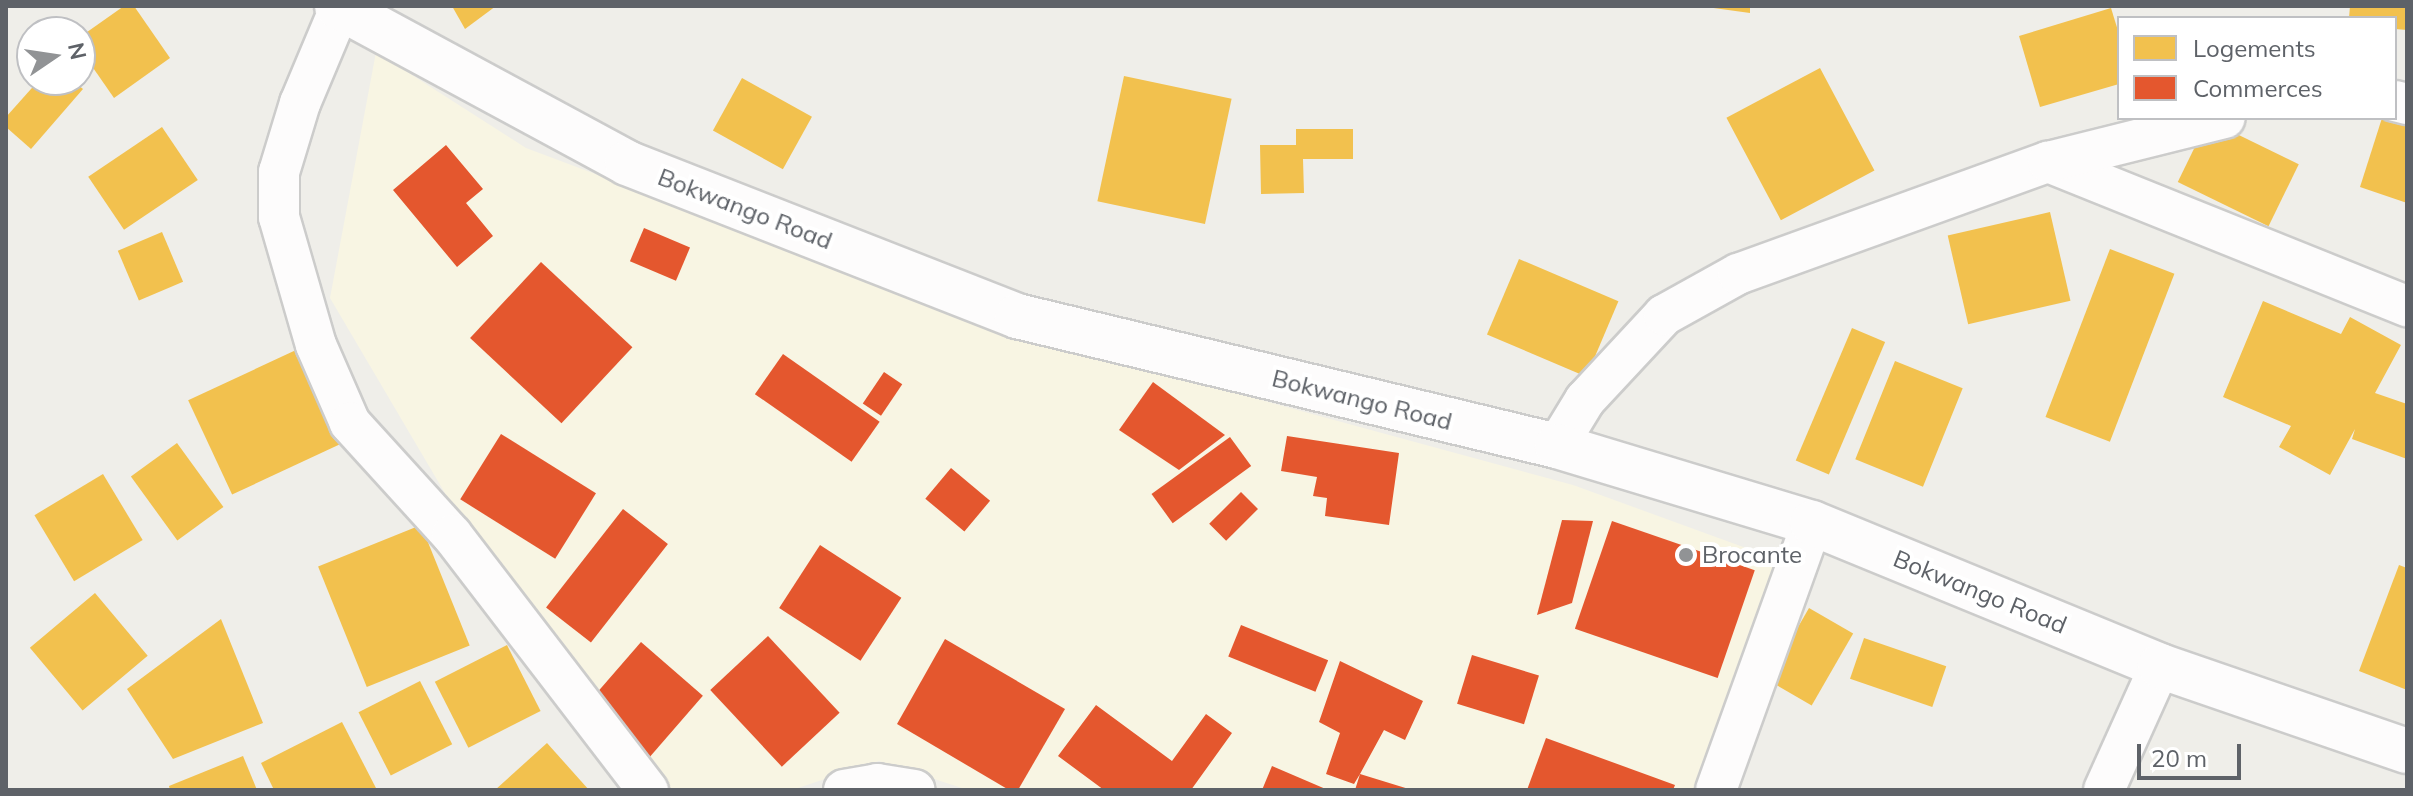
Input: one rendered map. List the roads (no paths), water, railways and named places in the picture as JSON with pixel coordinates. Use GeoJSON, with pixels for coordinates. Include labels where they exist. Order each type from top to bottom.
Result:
{"type":"FeatureCollection","features":[{"type":"Feature","properties":{"kind":"street","name":"Bokwango Road"},"geometry":{"type":"LineString","coordinates":[[338,7],[627,163],[1017,316],[1557,446],[1812,523],[2160,666],[2407,751]]}},
{"type":"Feature","properties":{"kind":"street"},"geometry":{"type":"LineString","coordinates":[[338,7],[300,103],[279,172],[279,217],[316,345],[350,423],[452,535],[648,790]]}},
{"type":"Feature","properties":{"kind":"street"},"geometry":{"type":"LineString","coordinates":[[1557,446],[1585,400],[1664,315],[1738,274],[2048,162],[2217,120]]}},
{"type":"Feature","properties":{"kind":"street"},"geometry":{"type":"LineString","coordinates":[[2048,162],[2407,306]]}},
{"type":"Feature","properties":{"kind":"street"},"geometry":{"type":"LineString","coordinates":[[1716,790],[1812,523]]}},
{"type":"Feature","properties":{"kind":"street"},"geometry":{"type":"LineString","coordinates":[[2104,790],[2160,666]]}},
{"type":"Feature","properties":{"kind":"street"},"geometry":{"type":"LineString","coordinates":[[844,790],[877,784],[915,790]]}},
{"type":"Feature","properties":{"kind":"place","name":"Brocante"},"geometry":{"type":"Point","coordinates":[1686,555]}}]}
